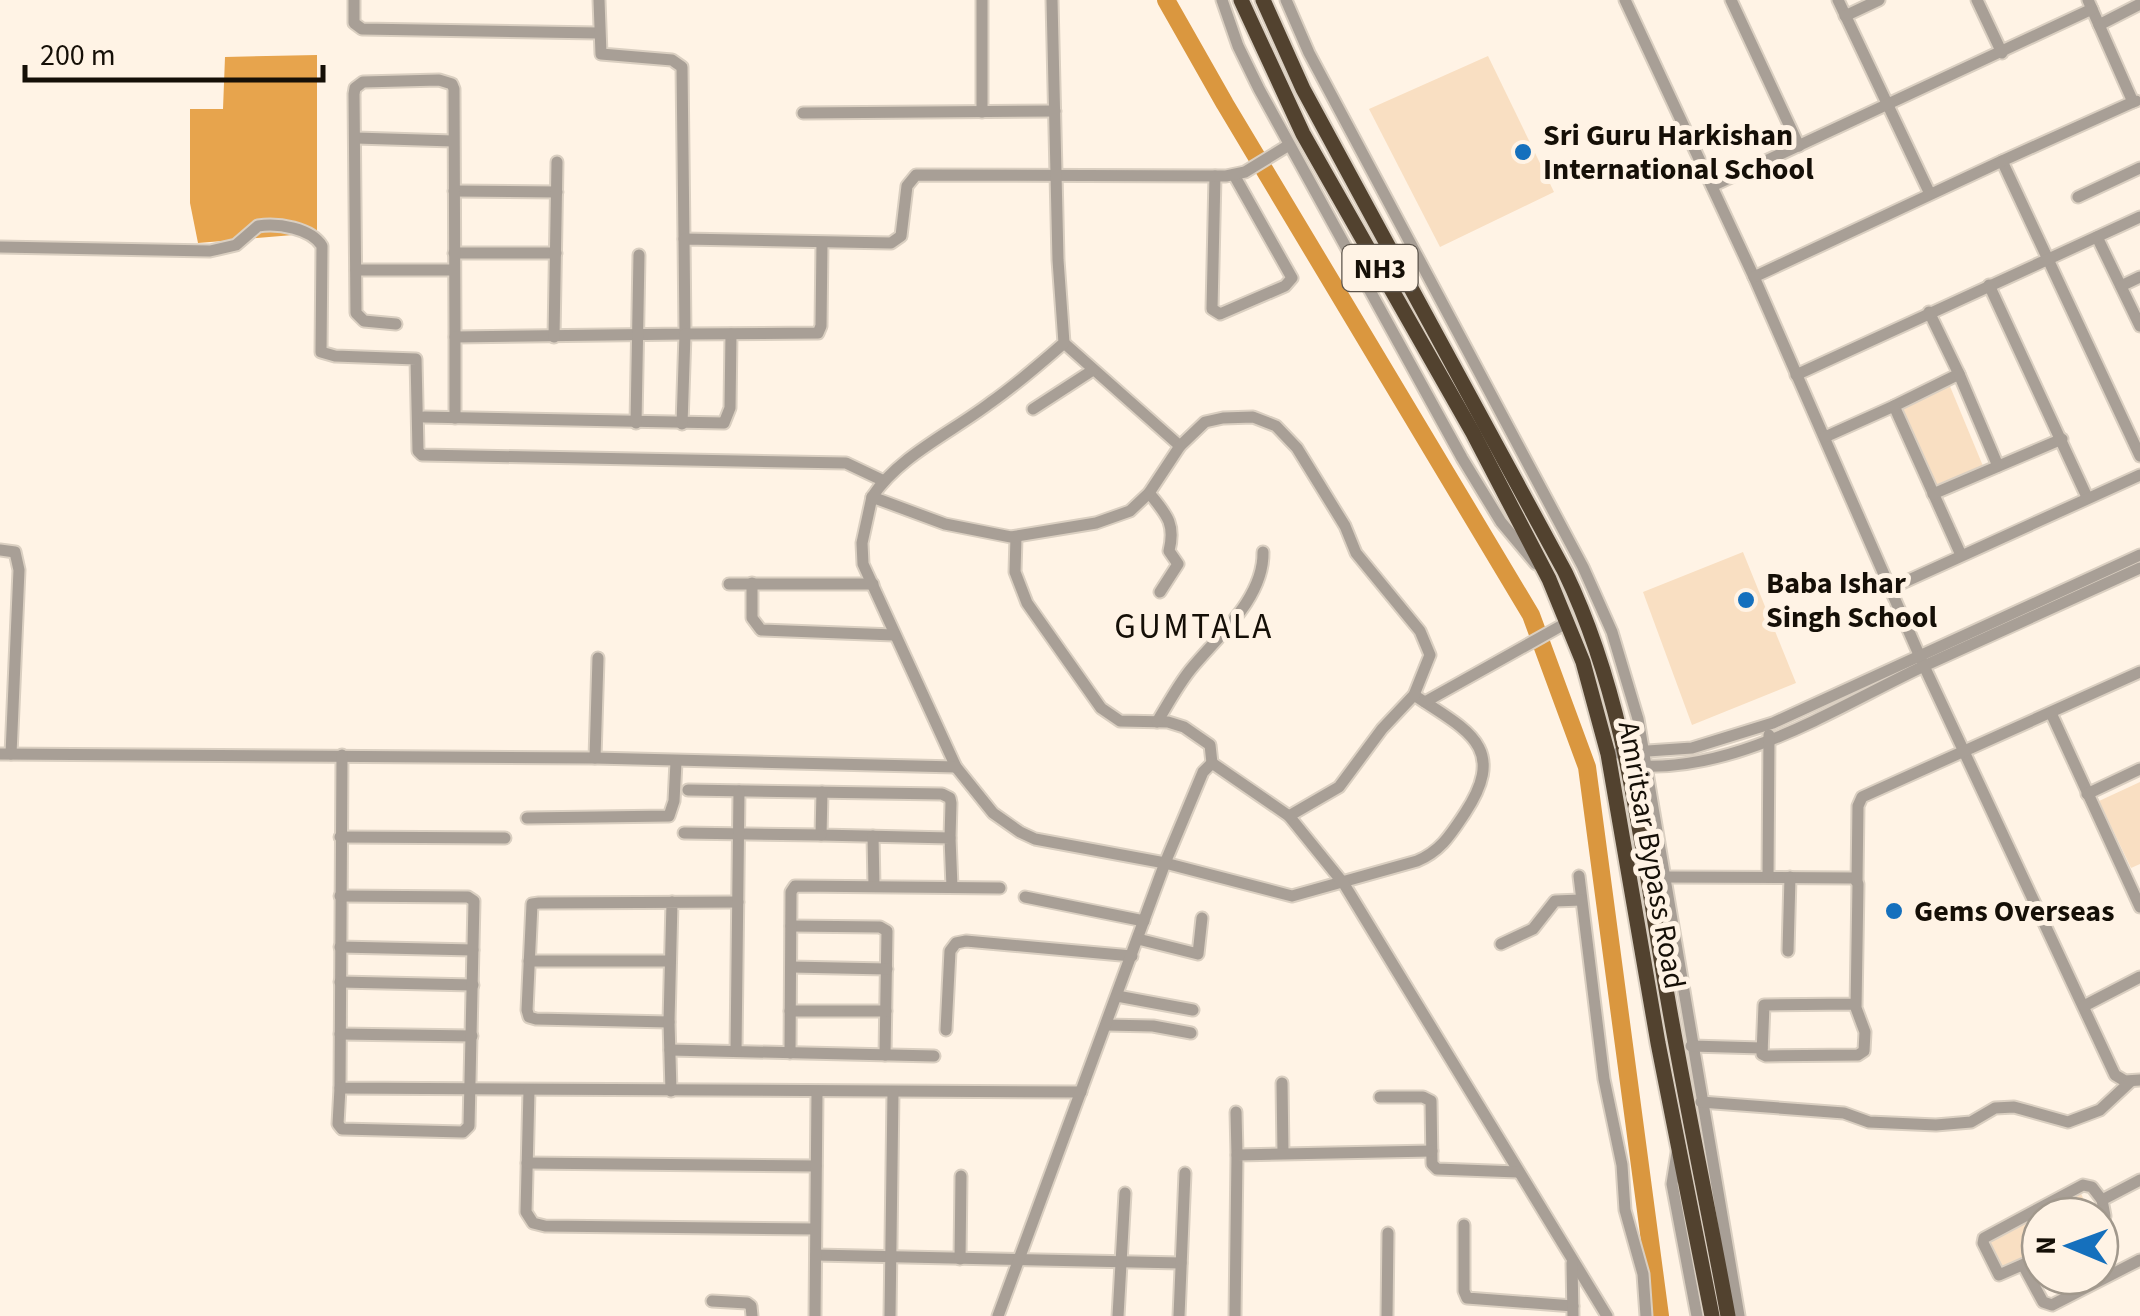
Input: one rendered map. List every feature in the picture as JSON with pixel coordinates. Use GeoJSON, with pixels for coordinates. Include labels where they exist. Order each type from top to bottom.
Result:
{"type":"FeatureCollection","features":[{"type":"Feature","properties":{"kind":"highway","name":"NH3"},"geometry":{"type":"LineString","coordinates":[[1241,0],[1303,134],[1464,417],[1549,579]]}},
{"type":"Feature","properties":{"kind":"highway","name":"Amritsar Bypass Road"},"geometry":{"type":"LineString","coordinates":[[1264,0],[1303,89],[1565,572],[1594,642],[1627,759],[1700,1131]]}},
{"type":"Feature","properties":{"kind":"highway","name":"Amritsar Bypass Road"},"geometry":{"type":"LineString","coordinates":[[1549,579],[1596,704],[1609,759],[1678,1146]]}},
{"type":"Feature","properties":{"kind":"highway","name":"NH3"},"geometry":{"type":"LineString","coordinates":[[1700,1131],[1701,1169],[1728,1316]]}},
{"type":"Feature","properties":{"kind":"highway","name":"NH3"},"geometry":{"type":"LineString","coordinates":[[1678,1146],[1712,1316]]}},
{"type":"Feature","properties":{"kind":"street"},"geometry":{"type":"LineString","coordinates":[[354,0],[354,23],[362,29],[598,33]]}},
{"type":"Feature","properties":{"kind":"street"},"geometry":{"type":"LineString","coordinates":[[599,0],[599,49],[604,56],[672,60],[682,67],[682,424]]}},
{"type":"Feature","properties":{"kind":"street"},"geometry":{"type":"LineString","coordinates":[[982,0],[982,112]]}},
{"type":"Feature","properties":{"kind":"street"},"geometry":{"type":"LineString","coordinates":[[1052,0],[1058,260],[1064,344],[1180,446]]}},
{"type":"Feature","properties":{"kind":"street"},"geometry":{"type":"LineString","coordinates":[[1222,0],[1238,46],[1289,144],[1462,458],[1501,522],[1549,579]]}},
{"type":"Feature","properties":{"kind":"street"},"geometry":{"type":"LineString","coordinates":[[1286,0],[1316,67],[1591,584],[1628,681],[1666,878],[1701,1102],[1700,1131],[1740,1316]]}},
{"type":"Feature","properties":{"kind":"street"},"geometry":{"type":"LineString","coordinates":[[1625,0],[1754,278],[1921,660],[2115,1075],[2135,1081]]}},
{"type":"Feature","properties":{"kind":"street"},"geometry":{"type":"LineString","coordinates":[[1731,0],[1799,146]]}},
{"type":"Feature","properties":{"kind":"street"},"geometry":{"type":"LineString","coordinates":[[1838,0],[1930,194]]}},
{"type":"Feature","properties":{"kind":"street"},"geometry":{"type":"LineString","coordinates":[[1845,16],[1879,0]]}},
{"type":"Feature","properties":{"kind":"street"},"geometry":{"type":"LineString","coordinates":[[1977,0],[2002,53]]}},
{"type":"Feature","properties":{"kind":"street"},"geometry":{"type":"LineString","coordinates":[[2099,24],[2140,4]]}},
{"type":"Feature","properties":{"kind":"street"},"geometry":{"type":"LineString","coordinates":[[1712,186],[2002,53],[2090,5],[2137,100],[1754,278]]}},
{"type":"Feature","properties":{"kind":"street"},"geometry":{"type":"LineString","coordinates":[[396,324],[364,322],[358,317],[354,94],[359,83],[439,80],[452,84],[454,89],[455,418]]}},
{"type":"Feature","properties":{"kind":"street"},"geometry":{"type":"LineString","coordinates":[[803,114],[1056,111]]}},
{"type":"Feature","properties":{"kind":"street"},"geometry":{"type":"LineString","coordinates":[[356,138],[453,141]]}},
{"type":"Feature","properties":{"kind":"street"},"geometry":{"type":"LineString","coordinates":[[684,239],[885,244],[898,240],[907,186],[916,175],[1240,174],[1289,144]]}},
{"type":"Feature","properties":{"kind":"street"},"geometry":{"type":"LineString","coordinates":[[2002,160],[2140,456]]}},
{"type":"Feature","properties":{"kind":"street"},"geometry":{"type":"LineString","coordinates":[[554,336],[557,162]]}},
{"type":"Feature","properties":{"kind":"street"},"geometry":{"type":"LineString","coordinates":[[2078,197],[2140,168]]}},
{"type":"Feature","properties":{"kind":"street"},"geometry":{"type":"LineString","coordinates":[[1215,176],[1212,310],[1220,314],[1286,286],[1292,278],[1240,174]]}},
{"type":"Feature","properties":{"kind":"street"},"geometry":{"type":"LineString","coordinates":[[454,191],[557,192]]}},
{"type":"Feature","properties":{"kind":"street"},"geometry":{"type":"LineString","coordinates":[[1796,375],[2140,217]]}},
{"type":"Feature","properties":{"kind":"street"},"geometry":{"type":"LineString","coordinates":[[0,247],[210,250],[236,245],[258,226],[280,226],[312,234],[322,246],[322,352],[416,360],[418,451],[422,455],[846,463],[884,481]]}},
{"type":"Feature","properties":{"kind":"street"},"geometry":{"type":"LineString","coordinates":[[2097,237],[2140,326]]}},
{"type":"Feature","properties":{"kind":"street"},"geometry":{"type":"LineString","coordinates":[[454,337],[818,333],[822,242]]}},
{"type":"Feature","properties":{"kind":"street"},"geometry":{"type":"LineString","coordinates":[[454,253],[556,253]]}},
{"type":"Feature","properties":{"kind":"street"},"geometry":{"type":"LineString","coordinates":[[636,423],[639,256]]}},
{"type":"Feature","properties":{"kind":"street"},"geometry":{"type":"LineString","coordinates":[[356,270],[454,270]]}},
{"type":"Feature","properties":{"kind":"street"},"geometry":{"type":"LineString","coordinates":[[2121,286],[2140,277]]}},
{"type":"Feature","properties":{"kind":"street"},"geometry":{"type":"LineString","coordinates":[[1989,284],[2087,497]]}},
{"type":"Feature","properties":{"kind":"street"},"geometry":{"type":"LineString","coordinates":[[1929,312],[1998,466]]}},
{"type":"Feature","properties":{"kind":"street"},"geometry":{"type":"LineString","coordinates":[[424,417],[682,424],[727,420],[731,334]]}},
{"type":"Feature","properties":{"kind":"street"},"geometry":{"type":"LineString","coordinates":[[1064,344],[884,481],[872,496],[862,558],[956,766],[992,813],[1035,839],[1164,863],[1292,896],[1344,884],[1436,852],[1484,778],[1485,762],[1476,741],[1420,698]]}},
{"type":"Feature","properties":{"kind":"street"},"geometry":{"type":"LineString","coordinates":[[1033,408],[1093,370]]}},
{"type":"Feature","properties":{"kind":"street"},"geometry":{"type":"LineString","coordinates":[[1825,437],[1959,374]]}},
{"type":"Feature","properties":{"kind":"street"},"geometry":{"type":"LineString","coordinates":[[1894,406],[1961,555]]}},
{"type":"Feature","properties":{"kind":"street"},"geometry":{"type":"LineString","coordinates":[[872,496],[945,524],[1016,537],[1114,518],[1149,494],[1180,446],[1205,422],[1253,417],[1286,434],[1361,560],[1427,643],[1428,666],[1420,698]]}},
{"type":"Feature","properties":{"kind":"street"},"geometry":{"type":"LineString","coordinates":[[1933,494],[2062,439]]}},
{"type":"Feature","properties":{"kind":"street"},"geometry":{"type":"LineString","coordinates":[[1889,589],[2140,475]]}},
{"type":"Feature","properties":{"kind":"street"},"geometry":{"type":"LineString","coordinates":[[1149,494],[1172,530],[1170,551],[1178,564],[1160,592]]}},
{"type":"Feature","properties":{"kind":"street"},"geometry":{"type":"LineString","coordinates":[[1016,537],[1015,572],[1027,603],[1101,708],[1120,721],[1184,726],[1194,732],[1210,745],[1212,763],[1289,816],[1344,884],[1607,1316]]}},
{"type":"Feature","properties":{"kind":"street"},"geometry":{"type":"LineString","coordinates":[[0,550],[14,552],[19,570],[6,754],[595,758],[956,766]]}},
{"type":"Feature","properties":{"kind":"street"},"geometry":{"type":"LineString","coordinates":[[1157,722],[1178,687],[1258,581],[1263,552]]}},
{"type":"Feature","properties":{"kind":"street"},"geometry":{"type":"LineString","coordinates":[[1627,759],[1646,767],[1705,761],[1770,740],[1921,660],[2140,555]]}},
{"type":"Feature","properties":{"kind":"street"},"geometry":{"type":"LineString","coordinates":[[1609,759],[1692,748],[1768,725],[2140,568]]}},
{"type":"Feature","properties":{"kind":"street"},"geometry":{"type":"LineString","coordinates":[[729,584],[872,584]]}},
{"type":"Feature","properties":{"kind":"street"},"geometry":{"type":"LineString","coordinates":[[752,584],[752,618],[761,630],[894,635]]}},
{"type":"Feature","properties":{"kind":"street"},"geometry":{"type":"LineString","coordinates":[[1289,816],[1339,788],[1382,729],[1420,698],[1568,622]]}},
{"type":"Feature","properties":{"kind":"street"},"geometry":{"type":"LineString","coordinates":[[595,758],[598,658]]}},
{"type":"Feature","properties":{"kind":"street"},"geometry":{"type":"LineString","coordinates":[[1856,1004],[1764,1005],[1762,1048],[1766,1056],[1860,1054],[1864,1048],[1865,1032],[1856,1004],[1858,806],[1862,797],[2140,672]]}},
{"type":"Feature","properties":{"kind":"street"},"geometry":{"type":"LineString","coordinates":[[2051,713],[2088,794],[2134,876],[2140,907]]}},
{"type":"Feature","properties":{"kind":"street"},"geometry":{"type":"LineString","coordinates":[[1768,725],[1768,877]]}},
{"type":"Feature","properties":{"kind":"street"},"geometry":{"type":"LineString","coordinates":[[340,896],[470,898],[474,903],[470,1124],[463,1132],[342,1129],[338,1124],[340,1088],[340,896],[340,837],[342,755]]}},
{"type":"Feature","properties":{"kind":"street"},"geometry":{"type":"LineString","coordinates":[[527,818],[669,816],[674,802],[676,762]]}},
{"type":"Feature","properties":{"kind":"street"},"geometry":{"type":"LineString","coordinates":[[998,1316],[1164,863],[1203,772],[1212,763]]}},
{"type":"Feature","properties":{"kind":"street"},"geometry":{"type":"LineString","coordinates":[[2088,794],[2140,770]]}},
{"type":"Feature","properties":{"kind":"street"},"geometry":{"type":"LineString","coordinates":[[688,790],[946,795],[952,803],[952,887]]}},
{"type":"Feature","properties":{"kind":"street"},"geometry":{"type":"LineString","coordinates":[[736,1052],[739,791]]}},
{"type":"Feature","properties":{"kind":"street"},"geometry":{"type":"LineString","coordinates":[[821,835],[822,792]]}},
{"type":"Feature","properties":{"kind":"street"},"geometry":{"type":"LineString","coordinates":[[684,833],[950,838]]}},
{"type":"Feature","properties":{"kind":"street"},"geometry":{"type":"LineString","coordinates":[[873,836],[874,886]]}},
{"type":"Feature","properties":{"kind":"street"},"geometry":{"type":"LineString","coordinates":[[340,837],[505,838]]}},
{"type":"Feature","properties":{"kind":"street"},"geometry":{"type":"LineString","coordinates":[[1580,876],[1604,1079],[1620,1152],[1626,1210],[1643,1274],[1646,1316]]}},
{"type":"Feature","properties":{"kind":"street"},"geometry":{"type":"LineString","coordinates":[[1666,878],[1847,876],[1857,881]]}},
{"type":"Feature","properties":{"kind":"street"},"geometry":{"type":"LineString","coordinates":[[1788,951],[1790,877]]}},
{"type":"Feature","properties":{"kind":"street"},"geometry":{"type":"LineString","coordinates":[[790,1053],[794,886],[1000,888]]}},
{"type":"Feature","properties":{"kind":"street"},"geometry":{"type":"LineString","coordinates":[[1024,896],[1144,921]]}},
{"type":"Feature","properties":{"kind":"street"},"geometry":{"type":"LineString","coordinates":[[1501,944],[1533,929],[1555,901],[1582,900]]}},
{"type":"Feature","properties":{"kind":"street"},"geometry":{"type":"LineString","coordinates":[[671,1091],[672,902]]}},
{"type":"Feature","properties":{"kind":"street"},"geometry":{"type":"LineString","coordinates":[[669,1022],[532,1019],[527,1010],[530,909],[534,903],[738,902]]}},
{"type":"Feature","properties":{"kind":"street"},"geometry":{"type":"LineString","coordinates":[[1138,939],[1198,954],[1202,918]]}},
{"type":"Feature","properties":{"kind":"street"},"geometry":{"type":"LineString","coordinates":[[791,926],[882,928],[888,934],[885,1055]]}},
{"type":"Feature","properties":{"kind":"street"},"geometry":{"type":"LineString","coordinates":[[946,1030],[950,952],[956,943],[1132,956]]}},
{"type":"Feature","properties":{"kind":"street"},"geometry":{"type":"LineString","coordinates":[[340,947],[473,950]]}},
{"type":"Feature","properties":{"kind":"street"},"geometry":{"type":"LineString","coordinates":[[530,961],[670,961]]}},
{"type":"Feature","properties":{"kind":"street"},"geometry":{"type":"LineString","coordinates":[[791,968],[888,969]]}},
{"type":"Feature","properties":{"kind":"street"},"geometry":{"type":"LineString","coordinates":[[2084,1006],[2140,977]]}},
{"type":"Feature","properties":{"kind":"street"},"geometry":{"type":"LineString","coordinates":[[340,982],[473,985]]}},
{"type":"Feature","properties":{"kind":"street"},"geometry":{"type":"LineString","coordinates":[[1117,996],[1193,1010]]}},
{"type":"Feature","properties":{"kind":"street"},"geometry":{"type":"LineString","coordinates":[[790,1010],[886,1011]]}},
{"type":"Feature","properties":{"kind":"street"},"geometry":{"type":"LineString","coordinates":[[1106,1025],[1141,1025],[1191,1033]]}},
{"type":"Feature","properties":{"kind":"street"},"geometry":{"type":"LineString","coordinates":[[340,1034],[472,1036]]}},
{"type":"Feature","properties":{"kind":"street"},"geometry":{"type":"LineString","coordinates":[[1691,1046],[1762,1048]]}},
{"type":"Feature","properties":{"kind":"street"},"geometry":{"type":"LineString","coordinates":[[670,1050],[934,1056]]}},
{"type":"Feature","properties":{"kind":"street"},"geometry":{"type":"LineString","coordinates":[[1701,1102],[1844,1113],[1869,1122],[1936,1125],[1971,1122],[1995,1108],[2014,1107],[2068,1122],[2100,1110],[2135,1081]]}},
{"type":"Feature","properties":{"kind":"street"},"geometry":{"type":"LineString","coordinates":[[1282,1083],[1283,1154]]}},
{"type":"Feature","properties":{"kind":"street"},"geometry":{"type":"LineString","coordinates":[[340,1088],[1082,1092]]}},
{"type":"Feature","properties":{"kind":"street"},"geometry":{"type":"LineString","coordinates":[[529,1090],[526,1212],[538,1226],[815,1229]]}},
{"type":"Feature","properties":{"kind":"street"},"geometry":{"type":"LineString","coordinates":[[815,1316],[817,1092]]}},
{"type":"Feature","properties":{"kind":"street"},"geometry":{"type":"LineString","coordinates":[[890,1316],[893,1092]]}},
{"type":"Feature","properties":{"kind":"street"},"geometry":{"type":"LineString","coordinates":[[1380,1097],[1423,1097],[1431,1101],[1432,1164],[1440,1170],[1518,1172]]}},
{"type":"Feature","properties":{"kind":"street"},"geometry":{"type":"LineString","coordinates":[[1235,1316],[1236,1112]]}},
{"type":"Feature","properties":{"kind":"street"},"geometry":{"type":"LineString","coordinates":[[1678,1146],[1672,1184],[1696,1316]]}},
{"type":"Feature","properties":{"kind":"street"},"geometry":{"type":"LineString","coordinates":[[1237,1155],[1432,1150]]}},
{"type":"Feature","properties":{"kind":"street"},"geometry":{"type":"LineString","coordinates":[[527,1163],[816,1166]]}},
{"type":"Feature","properties":{"kind":"street"},"geometry":{"type":"LineString","coordinates":[[1179,1316],[1185,1173]]}},
{"type":"Feature","properties":{"kind":"street"},"geometry":{"type":"LineString","coordinates":[[960,1259],[961,1176]]}},
{"type":"Feature","properties":{"kind":"street"},"geometry":{"type":"LineString","coordinates":[[2110,1196],[2140,1180]]}},
{"type":"Feature","properties":{"kind":"street"},"geometry":{"type":"LineString","coordinates":[[2062,1196],[2083,1185],[2096,1190],[2100,1196]]}},
{"type":"Feature","properties":{"kind":"street"},"geometry":{"type":"LineString","coordinates":[[1118,1316],[1125,1193]]}},
{"type":"Feature","properties":{"kind":"street"},"geometry":{"type":"LineString","coordinates":[[2020,1217],[1986,1235],[1984,1243],[1997,1273],[2003,1275],[2020,1268]]}},
{"type":"Feature","properties":{"kind":"street"},"geometry":{"type":"LineString","coordinates":[[1464,1225],[1467,1298],[1573,1311],[1572,1259]]}},
{"type":"Feature","properties":{"kind":"street"},"geometry":{"type":"LineString","coordinates":[[1387,1316],[1388,1233]]}},
{"type":"Feature","properties":{"kind":"street"},"geometry":{"type":"LineString","coordinates":[[816,1255],[1181,1263]]}},
{"type":"Feature","properties":{"kind":"street"},"geometry":{"type":"LineString","coordinates":[[2041,1296],[2052,1305],[2070,1296]]}},
{"type":"Feature","properties":{"kind":"street"},"geometry":{"type":"LineString","coordinates":[[712,1302],[749,1304],[752,1316]]}},
{"type":"Feature","properties":{"kind":"shaded area"},"geometry":{"type":"Polygon","coordinates":[[[317,55],[317,233],[198,243],[190,203],[190,109],[223,109],[225,57],[317,55]]]}},
{"type":"Feature","properties":{"kind":"shaded area"},"geometry":{"type":"Polygon","coordinates":[[[1488,56],[1554,192],[1440,247],[1369,109],[1488,56]]]}},
{"type":"Feature","properties":{"kind":"shaded area"},"geometry":{"type":"Polygon","coordinates":[[[1949,384],[1983,466],[1935,485],[1902,408],[1949,384]]]}},
{"type":"Feature","properties":{"kind":"shaded area"},"geometry":{"type":"Polygon","coordinates":[[[1743,552],[1796,683],[1692,725],[1643,592],[1743,552]]]}},
{"type":"Feature","properties":{"kind":"shaded area"},"geometry":{"type":"Polygon","coordinates":[[[2140,782],[2140,864],[2131,868],[2099,801],[2140,782]]]}},
{"type":"Feature","properties":{"kind":"shaded area"},"geometry":{"type":"Polygon","coordinates":[[[2020,1220],[2020,1262],[1997,1274],[1984,1239],[2020,1220]]]}},
{"type":"Feature","properties":{"kind":"waterway"},"geometry":{"type":"LineString","coordinates":[[1166,0],[1531,615],[1587,767],[1660,1316]]}},
{"type":"Feature","properties":{"kind":"place","name":"Sri Guru Harkishan International School"},"geometry":{"type":"Point","coordinates":[1523,152]}},
{"type":"Feature","properties":{"kind":"place","name":"Baba Ishar Singh School"},"geometry":{"type":"Point","coordinates":[1746,600]}},
{"type":"Feature","properties":{"kind":"place","name":"Gems Overseas"},"geometry":{"type":"Point","coordinates":[1894,911]}},
{"type":"Feature","properties":{"kind":"district","name":"GUMTALA"},"geometry":{"type":"Point","coordinates":[1194,626]}}]}
